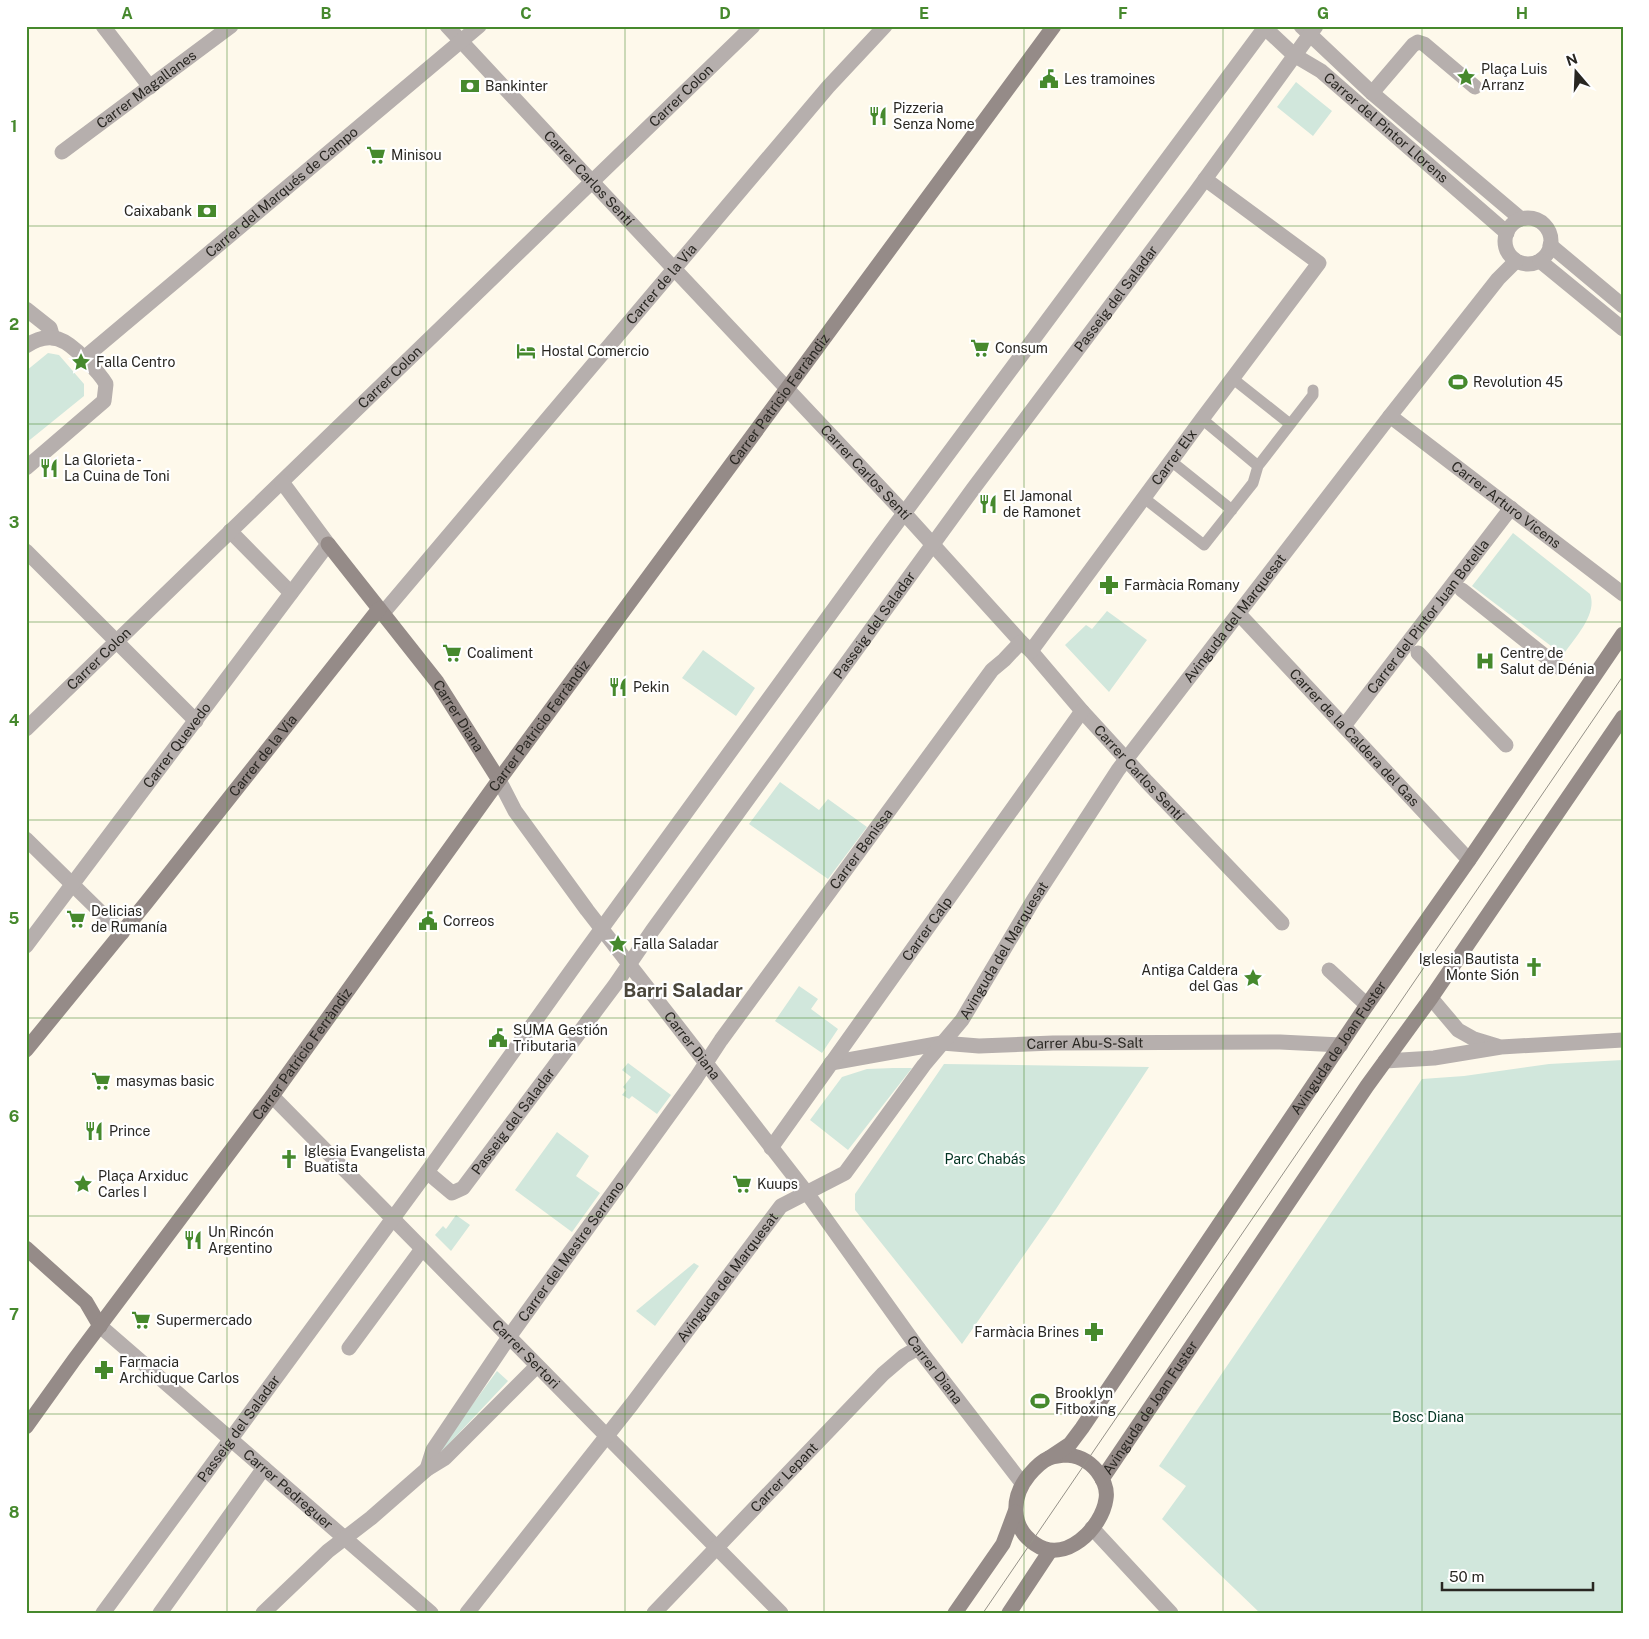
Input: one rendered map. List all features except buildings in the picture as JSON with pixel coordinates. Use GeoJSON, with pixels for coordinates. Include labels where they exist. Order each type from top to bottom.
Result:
{"type":"FeatureCollection","features":[{"type":"Feature","properties":{"kind":"main road","name":"Carrer Patricio Ferràndiz"},"geometry":{"type":"LineString","coordinates":[[27,1426],[74,1360],[272,1096],[499,780],[1054,26]]}},
{"type":"Feature","properties":{"kind":"main road","name":"Carrer Diana"},"geometry":{"type":"LineString","coordinates":[[328,544],[437,682],[499,780]]}},
{"type":"Feature","properties":{"kind":"main road","name":"Carrer de la Via"},"geometry":{"type":"LineString","coordinates":[[122,933],[381,611]]}},
{"type":"Feature","properties":{"kind":"main road","name":"Avinguda de Joan Fuster"},"geometry":{"type":"LineString","coordinates":[[1049,1458],[1070,1444],[1082,1428],[1367,1005],[1469,860],[1623,634]]}},
{"type":"Feature","properties":{"kind":"main road","name":"Avinguda de Joan Fuster"},"geometry":{"type":"LineString","coordinates":[[1102,1479],[1623,717]]}},
{"type":"Feature","properties":{"kind":"main road"},"geometry":{"type":"LineString","coordinates":[[26,1050],[122,933]]}},
{"type":"Feature","properties":{"kind":"main road"},"geometry":{"type":"LineString","coordinates":[[26,1248],[86,1302],[100,1326]]}},
{"type":"Feature","properties":{"kind":"main road"},"geometry":{"type":"LineString","coordinates":[[955,1613],[1003,1544],[1015,1512],[1022,1483],[1033,1470],[1049,1458],[1074,1455],[1092,1464],[1105,1485],[1106,1498],[1103,1511],[1092,1528],[1069,1548],[1050,1551],[1041,1548],[1022,1531],[1015,1512]]}},
{"type":"Feature","properties":{"kind":"main road"},"geometry":{"type":"LineString","coordinates":[[1009,1613],[1050,1551]]}},
{"type":"Feature","properties":{"kind":"street"},"geometry":{"type":"LineString","coordinates":[[103,26],[150,87]]}},
{"type":"Feature","properties":{"kind":"street","name":"Carrer Magallanes"},"geometry":{"type":"LineString","coordinates":[[62,152],[231,26]]}},
{"type":"Feature","properties":{"kind":"street","name":"Carrer Carlos Sentí"},"geometry":{"type":"LineString","coordinates":[[448,26],[905,514],[1026,646],[1126,760],[1282,923]]}},
{"type":"Feature","properties":{"kind":"street","name":"Carrer del Marqués de Campo"},"geometry":{"type":"LineString","coordinates":[[84,358],[479,26]]}},
{"type":"Feature","properties":{"kind":"street","name":"Carrer Colon"},"geometry":{"type":"LineString","coordinates":[[26,729],[753,26]]}},
{"type":"Feature","properties":{"kind":"street","name":"Carrer de la Via"},"geometry":{"type":"LineString","coordinates":[[381,611],[828,87],[885,26]]}},
{"type":"Feature","properties":{"kind":"street","name":"Carrer del Pintor Llorens"},"geometry":{"type":"LineString","coordinates":[[1264,27],[1294,55],[1321,71],[1506,233]]}},
{"type":"Feature","properties":{"kind":"street","name":"Passeig del Saladar"},"geometry":{"type":"LineString","coordinates":[[103,1613],[232,1440],[602,928],[905,514],[1264,27]]}},
{"type":"Feature","properties":{"kind":"street","name":"Carrer del Pintor Llorens"},"geometry":{"type":"LineString","coordinates":[[1309,29],[1372,93],[1521,220]]}},
{"type":"Feature","properties":{"kind":"street","name":"Passeig del Saladar"},"geometry":{"type":"LineString","coordinates":[[427,1172],[452,1193],[464,1188],[630,964],[933,545],[1205,179],[1294,55],[1309,29]]}},
{"type":"Feature","properties":{"kind":"street"},"geometry":{"type":"LineString","coordinates":[[1372,93],[1413,45],[1418,42],[1424,44],[1475,87]]}},
{"type":"Feature","properties":{"kind":"street","name":"Carrer Elx"},"geometry":{"type":"LineString","coordinates":[[1026,646],[1144,498],[1319,263],[1205,179]]}},
{"type":"Feature","properties":{"kind":"street"},"geometry":{"type":"LineString","coordinates":[[1521,220],[1534,220],[1545,226],[1549,232],[1550,245],[1545,256],[1540,261],[1528,264],[1516,261],[1506,248],[1506,233],[1511,226],[1521,220]]}},
{"type":"Feature","properties":{"kind":"street"},"geometry":{"type":"LineString","coordinates":[[1550,245],[1623,306]]}},
{"type":"Feature","properties":{"kind":"street","name":"Avinguda del Marquesat"},"geometry":{"type":"LineString","coordinates":[[467,1613],[607,1436],[781,1206],[845,1173],[942,1042],[962,1020],[1051,872],[1118,770],[1390,416],[1498,280],[1516,261]]}},
{"type":"Feature","properties":{"kind":"street"},"geometry":{"type":"LineString","coordinates":[[1540,261],[1623,329]]}},
{"type":"Feature","properties":{"kind":"street"},"geometry":{"type":"LineString","coordinates":[[26,309],[50,328],[53,338]]}},
{"type":"Feature","properties":{"kind":"street"},"geometry":{"type":"LineString","coordinates":[[26,346],[39,339],[53,338],[69,343],[106,384],[104,401],[26,468]]}},
{"type":"Feature","properties":{"kind":"street","name":"Carrer Arturo Vicens"},"geometry":{"type":"LineString","coordinates":[[1390,416],[1623,594]]}},
{"type":"Feature","properties":{"kind":"street","name":"Carrer Diana"},"geometry":{"type":"LineString","coordinates":[[282,482],[328,544]]}},
{"type":"Feature","properties":{"kind":"street","name":"Carrer del Pintor Juan Botella"},"geometry":{"type":"LineString","coordinates":[[1344,726],[1511,508]]}},
{"type":"Feature","properties":{"kind":"street"},"geometry":{"type":"LineString","coordinates":[[230,531],[291,593]]}},
{"type":"Feature","properties":{"kind":"street","name":"Carrer Quevedo"},"geometry":{"type":"LineString","coordinates":[[26,946],[328,544]]}},
{"type":"Feature","properties":{"kind":"street"},"geometry":{"type":"LineString","coordinates":[[26,551],[196,721]]}},
{"type":"Feature","properties":{"kind":"street"},"geometry":{"type":"LineString","coordinates":[[1462,590],[1560,668]]}},
{"type":"Feature","properties":{"kind":"street","name":"Carrer de la Caldera del Gas"},"geometry":{"type":"LineString","coordinates":[[1239,614],[1469,860]]}},
{"type":"Feature","properties":{"kind":"street","name":"Carrer Benissa"},"geometry":{"type":"LineString","coordinates":[[706,1063],[992,670],[1026,646]]}},
{"type":"Feature","properties":{"kind":"street"},"geometry":{"type":"LineString","coordinates":[[1418,653],[1506,745]]}},
{"type":"Feature","properties":{"kind":"street","name":"Carrer Calp"},"geometry":{"type":"LineString","coordinates":[[771,1148],[1082,711]]}},
{"type":"Feature","properties":{"kind":"street","name":"Carrer Diana"},"geometry":{"type":"LineString","coordinates":[[499,780],[515,811],[587,910],[807,1193],[918,1348],[1022,1483]]}},
{"type":"Feature","properties":{"kind":"street"},"geometry":{"type":"LineString","coordinates":[[26,839],[122,933]]}},
{"type":"Feature","properties":{"kind":"street"},"geometry":{"type":"LineString","coordinates":[[1329,970],[1367,1005]]}},
{"type":"Feature","properties":{"kind":"street"},"geometry":{"type":"LineString","coordinates":[[1431,998],[1458,1030],[1474,1039],[1500,1047]]}},
{"type":"Feature","properties":{"kind":"street"},"geometry":{"type":"LineString","coordinates":[[1386,1061],[1434,1058],[1500,1047],[1623,1040]]}},
{"type":"Feature","properties":{"kind":"street","name":"Carrer Abu-S-Salt"},"geometry":{"type":"LineString","coordinates":[[831,1063],[942,1042],[979,1046],[1053,1043],[1240,1042],[1341,1044]]}},
{"type":"Feature","properties":{"kind":"street","name":"Carrer del Mestre Serrano"},"geometry":{"type":"LineString","coordinates":[[427,1469],[434,1450],[509,1337],[706,1063]]}},
{"type":"Feature","properties":{"kind":"street","name":"Carrer Sertori"},"geometry":{"type":"LineString","coordinates":[[272,1096],[781,1613]]}},
{"type":"Feature","properties":{"kind":"street"},"geometry":{"type":"LineString","coordinates":[[349,1348],[422,1249]]}},
{"type":"Feature","properties":{"kind":"street","name":"Carrer Pedreguer"},"geometry":{"type":"LineString","coordinates":[[100,1326],[431,1613]]}},
{"type":"Feature","properties":{"kind":"street","name":"Carrer Lepant"},"geometry":{"type":"LineString","coordinates":[[654,1613],[883,1374],[904,1356],[918,1348]]}},
{"type":"Feature","properties":{"kind":"street","name":"Carrer del Mestre Serrano"},"geometry":{"type":"LineString","coordinates":[[262,1613],[345,1538],[427,1469],[445,1458],[538,1366]]}},
{"type":"Feature","properties":{"kind":"street"},"geometry":{"type":"LineString","coordinates":[[160,1613],[264,1468]]}},
{"type":"Feature","properties":{"kind":"street"},"geometry":{"type":"LineString","coordinates":[[1092,1528],[1171,1613]]}},
{"type":"Feature","properties":{"kind":"lane"},"geometry":{"type":"LineString","coordinates":[[1232,378],[1290,424]]}},
{"type":"Feature","properties":{"kind":"lane"},"geometry":{"type":"LineString","coordinates":[[1144,498],[1204,545],[1253,483],[1258,466],[1312,395],[1313,390]]}},
{"type":"Feature","properties":{"kind":"lane"},"geometry":{"type":"LineString","coordinates":[[1202,419],[1258,466]]}},
{"type":"Feature","properties":{"kind":"lane"},"geometry":{"type":"LineString","coordinates":[[1171,461],[1232,510]]}},
{"type":"Feature","properties":{"kind":"green space"},"geometry":{"type":"Polygon","coordinates":[[[1296,82],[1332,111],[1313,136],[1277,107],[1296,82]]]}},
{"type":"Feature","properties":{"kind":"green space"},"geometry":{"type":"Polygon","coordinates":[[[48,353],[59,355],[84,384],[84,396],[26,443],[26,371],[48,353]]]}},
{"type":"Feature","properties":{"kind":"green space"},"geometry":{"type":"Polygon","coordinates":[[[1513,533],[1590,594],[1592,602],[1588,618],[1563,655],[1472,586],[1513,533]]]}},
{"type":"Feature","properties":{"kind":"green space"},"geometry":{"type":"Polygon","coordinates":[[[1107,611],[1147,640],[1109,692],[1065,645],[1086,625],[1092,629],[1107,611]]]}},
{"type":"Feature","properties":{"kind":"green space"},"geometry":{"type":"Polygon","coordinates":[[[703,650],[755,688],[736,716],[682,678],[703,650]]]}},
{"type":"Feature","properties":{"kind":"green space"},"geometry":{"type":"Polygon","coordinates":[[[780,782],[819,810],[828,799],[867,827],[828,879],[749,824],[780,782]]]}},
{"type":"Feature","properties":{"kind":"green space"},"geometry":{"type":"Polygon","coordinates":[[[799,986],[818,999],[811,1009],[838,1029],[822,1053],[775,1021],[799,986]]]}},
{"type":"Feature","properties":{"kind":"green space","name":"Bosc Diana"},"geometry":{"type":"Polygon","coordinates":[[[1623,1060],[1623,1613],[1260,1613],[1162,1519],[1186,1486],[1159,1466],[1422,1079],[1464,1076],[1549,1064],[1623,1060]]]}},
{"type":"Feature","properties":{"kind":"green space"},"geometry":{"type":"Polygon","coordinates":[[[628,1063],[671,1095],[657,1114],[632,1096],[629,1099],[622,1095],[626,1090],[623,1087],[631,1077],[622,1070],[628,1063]]]}},
{"type":"Feature","properties":{"kind":"green space","name":"Parc Chabás"},"geometry":{"type":"Polygon","coordinates":[[[944,1064],[1149,1067],[1056,1209],[962,1344],[855,1210],[855,1194],[944,1064]]]}},
{"type":"Feature","properties":{"kind":"green space"},"geometry":{"type":"Polygon","coordinates":[[[912,1068],[848,1150],[810,1120],[842,1077],[867,1069],[912,1068]]]}},
{"type":"Feature","properties":{"kind":"green space"},"geometry":{"type":"Polygon","coordinates":[[[557,1132],[589,1156],[576,1176],[600,1193],[572,1232],[515,1190],[557,1132]]]}},
{"type":"Feature","properties":{"kind":"green space"},"geometry":{"type":"Polygon","coordinates":[[[456,1215],[470,1225],[451,1251],[435,1235],[443,1226],[446,1229],[456,1215]]]}},
{"type":"Feature","properties":{"kind":"green space"},"geometry":{"type":"Polygon","coordinates":[[[694,1263],[699,1266],[655,1326],[636,1311],[694,1263]]]}},
{"type":"Feature","properties":{"kind":"green space"},"geometry":{"type":"Polygon","coordinates":[[[497,1371],[508,1381],[442,1451],[439,1450],[497,1371]]]}},
{"type":"Feature","properties":{"kind":"tram line"},"geometry":{"type":"LineString","coordinates":[[983,1613],[1623,676]]}},
{"type":"Feature","properties":{"kind":"place","name":"Plaça Luis Arranz"},"geometry":{"type":"Point","coordinates":[1466,77]}},
{"type":"Feature","properties":{"kind":"place","name":"Les tramoines"},"geometry":{"type":"Point","coordinates":[1049,79]}},
{"type":"Feature","properties":{"kind":"place","name":"Bankinter"},"geometry":{"type":"Point","coordinates":[470,86]}},
{"type":"Feature","properties":{"kind":"place","name":"Pizzeria Senza Nome"},"geometry":{"type":"Point","coordinates":[878,116]}},
{"type":"Feature","properties":{"kind":"place","name":"Minisou"},"geometry":{"type":"Point","coordinates":[376,155]}},
{"type":"Feature","properties":{"kind":"place","name":"Caixabank"},"geometry":{"type":"Point","coordinates":[207,211]}},
{"type":"Feature","properties":{"kind":"place","name":"Consum"},"geometry":{"type":"Point","coordinates":[980,348]}},
{"type":"Feature","properties":{"kind":"place","name":"Hostal Comercio"},"geometry":{"type":"Point","coordinates":[526,351]}},
{"type":"Feature","properties":{"kind":"place","name":"Falla Centro"},"geometry":{"type":"Point","coordinates":[81,362]}},
{"type":"Feature","properties":{"kind":"place","name":"Revolution 45"},"geometry":{"type":"Point","coordinates":[1458,382]}},
{"type":"Feature","properties":{"kind":"place","name":"La Glorieta - La Cuina de Toni"},"geometry":{"type":"Point","coordinates":[49,468]}},
{"type":"Feature","properties":{"kind":"place","name":"El Jamonal de Ramonet"},"geometry":{"type":"Point","coordinates":[988,504]}},
{"type":"Feature","properties":{"kind":"place","name":"Farmàcia Romany"},"geometry":{"type":"Point","coordinates":[1109,585]}},
{"type":"Feature","properties":{"kind":"place","name":"Coaliment"},"geometry":{"type":"Point","coordinates":[452,653]}},
{"type":"Feature","properties":{"kind":"place","name":"Centre de Salut de Dénia"},"geometry":{"type":"Point","coordinates":[1485,661]}},
{"type":"Feature","properties":{"kind":"place","name":"Pekin"},"geometry":{"type":"Point","coordinates":[618,687]}},
{"type":"Feature","properties":{"kind":"place","name":"Delicias de Rumanía"},"geometry":{"type":"Point","coordinates":[76,919]}},
{"type":"Feature","properties":{"kind":"place","name":"Correos"},"geometry":{"type":"Point","coordinates":[428,921]}},
{"type":"Feature","properties":{"kind":"place","name":"Falla Saladar"},"geometry":{"type":"Point","coordinates":[618,944]}},
{"type":"Feature","properties":{"kind":"place","name":"Iglesia Bautista Monte Sión"},"geometry":{"type":"Point","coordinates":[1534,967]}},
{"type":"Feature","properties":{"kind":"place","name":"Antiga Caldera del Gas"},"geometry":{"type":"Point","coordinates":[1253,978]}},
{"type":"Feature","properties":{"kind":"place","name":"SUMA Gestión Tributaria"},"geometry":{"type":"Point","coordinates":[498,1038]}},
{"type":"Feature","properties":{"kind":"place","name":"masymas basic"},"geometry":{"type":"Point","coordinates":[101,1081]}},
{"type":"Feature","properties":{"kind":"place","name":"Prince"},"geometry":{"type":"Point","coordinates":[94,1131]}},
{"type":"Feature","properties":{"kind":"place","name":"Iglesia Evangelista Buatista"},"geometry":{"type":"Point","coordinates":[289,1159]}},
{"type":"Feature","properties":{"kind":"place","name":"Plaça Arxiduc Carles I"},"geometry":{"type":"Point","coordinates":[83,1184]}},
{"type":"Feature","properties":{"kind":"place","name":"Kuups"},"geometry":{"type":"Point","coordinates":[742,1184]}},
{"type":"Feature","properties":{"kind":"place","name":"Un Rincón Argentino"},"geometry":{"type":"Point","coordinates":[193,1240]}},
{"type":"Feature","properties":{"kind":"place","name":"Supermercado"},"geometry":{"type":"Point","coordinates":[141,1320]}},
{"type":"Feature","properties":{"kind":"place","name":"Farmàcia Brines"},"geometry":{"type":"Point","coordinates":[1094,1332]}},
{"type":"Feature","properties":{"kind":"place","name":"Farmacia Archiduque Carlos"},"geometry":{"type":"Point","coordinates":[104,1370]}},
{"type":"Feature","properties":{"kind":"place","name":"Brooklyn Fitboxing"},"geometry":{"type":"Point","coordinates":[1040,1401]}},
{"type":"Feature","properties":{"kind":"district","name":"Barri Saladar"},"geometry":{"type":"Point","coordinates":[683,990]}}]}
